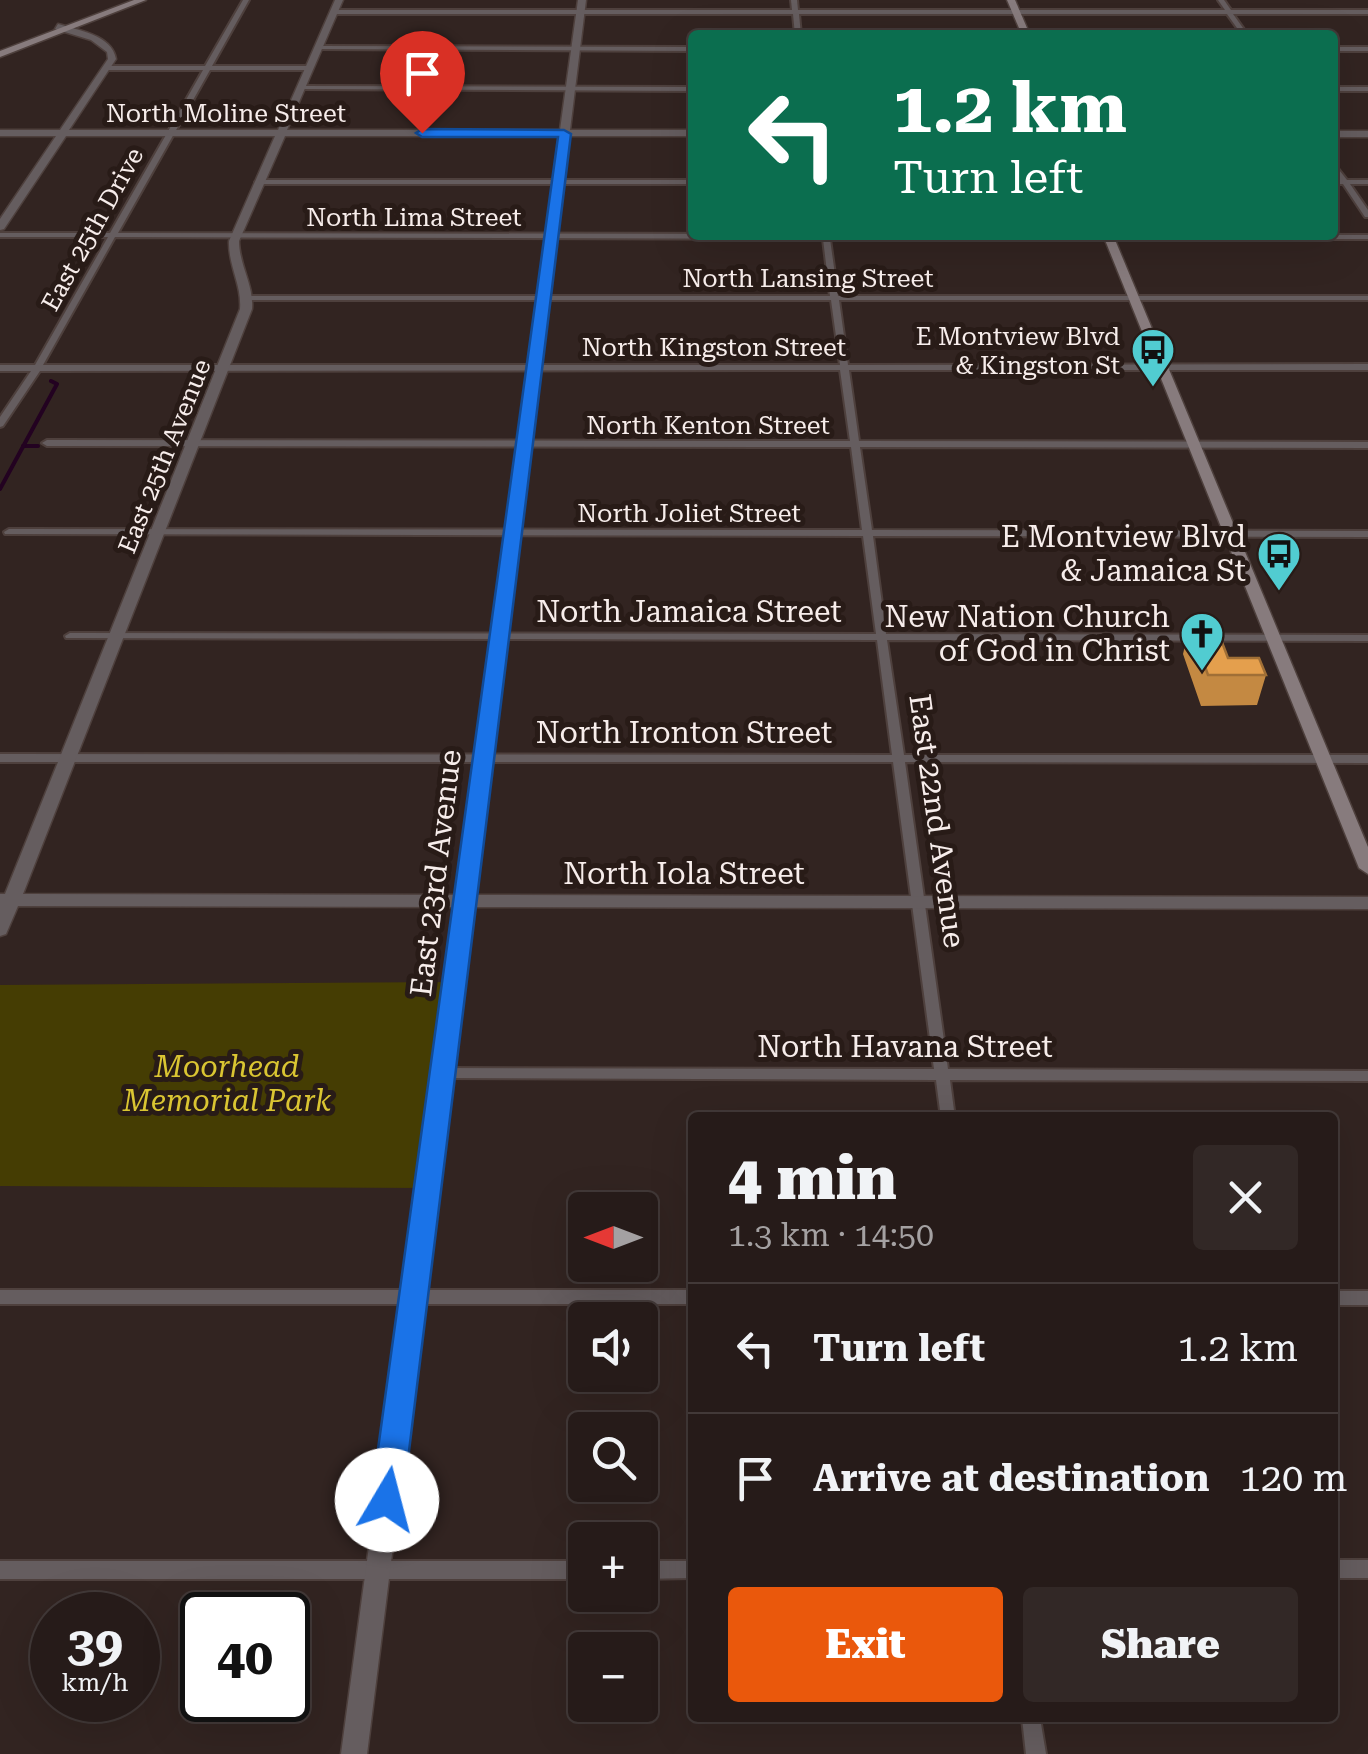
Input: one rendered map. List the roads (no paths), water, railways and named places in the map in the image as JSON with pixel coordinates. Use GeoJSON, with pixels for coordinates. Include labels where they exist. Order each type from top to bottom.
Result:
{"type":"FeatureCollection","features":[{"type":"Feature","properties":{"kind":"main road"},"geometry":{"type":"LineString","coordinates":[[0,51],[126,0]]}},
{"type":"Feature","properties":{"kind":"main road"},"geometry":{"type":"LineString","coordinates":[[0,51],[69,30],[142,0]]}},
{"type":"Feature","properties":{"kind":"main road"},"geometry":{"type":"LineString","coordinates":[[1011,0],[1024,30]]}},
{"type":"Feature","properties":{"kind":"main road"},"geometry":{"type":"LineString","coordinates":[[1111,240],[1368,868]]}},
{"type":"Feature","properties":{"kind":"street","name":"East 25th Drive"},"geometry":{"type":"LineString","coordinates":[[0,424],[38,367],[246,0]]}},
{"type":"Feature","properties":{"kind":"street"},"geometry":{"type":"LineString","coordinates":[[248,298],[233,255],[235,236],[339,0]]}},
{"type":"Feature","properties":{"kind":"street"},"geometry":{"type":"LineString","coordinates":[[794,0],[797,30]]}},
{"type":"Feature","properties":{"kind":"street"},"geometry":{"type":"LineString","coordinates":[[1221,0],[1242,30]]}},
{"type":"Feature","properties":{"kind":"street"},"geometry":{"type":"LineString","coordinates":[[334,12],[581,6],[795,12],[1368,12]]}},
{"type":"Feature","properties":{"kind":"street","name":"East 23rd Avenue"},"geometry":{"type":"LineString","coordinates":[[354,1754],[581,6]]}},
{"type":"Feature","properties":{"kind":"street"},"geometry":{"type":"LineString","coordinates":[[0,227],[113,56],[108,47],[58,26]]}},
{"type":"Feature","properties":{"kind":"street"},"geometry":{"type":"LineString","coordinates":[[318,48],[688,49]]}},
{"type":"Feature","properties":{"kind":"street"},"geometry":{"type":"LineString","coordinates":[[1338,49],[1368,49]]}},
{"type":"Feature","properties":{"kind":"street"},"geometry":{"type":"LineString","coordinates":[[108,68],[309,68]]}},
{"type":"Feature","properties":{"kind":"street"},"geometry":{"type":"LineString","coordinates":[[300,88],[688,89]]}},
{"type":"Feature","properties":{"kind":"street"},"geometry":{"type":"LineString","coordinates":[[1338,90],[1368,90]]}},
{"type":"Feature","properties":{"kind":"street","name":"North Moline Street"},"geometry":{"type":"LineString","coordinates":[[0,132],[688,134]]}},
{"type":"Feature","properties":{"kind":"street"},"geometry":{"type":"LineString","coordinates":[[1338,134],[1368,134]]}},
{"type":"Feature","properties":{"kind":"street"},"geometry":{"type":"LineString","coordinates":[[1338,171],[1368,215]]}},
{"type":"Feature","properties":{"kind":"street"},"geometry":{"type":"LineString","coordinates":[[258,182],[688,182]]}},
{"type":"Feature","properties":{"kind":"street"},"geometry":{"type":"LineString","coordinates":[[1338,182],[1368,182]]}},
{"type":"Feature","properties":{"kind":"street","name":"North Lima Street"},"geometry":{"type":"LineString","coordinates":[[0,236],[688,237]]}},
{"type":"Feature","properties":{"kind":"street","name":"North Lima Street"},"geometry":{"type":"LineString","coordinates":[[1338,237],[1368,237]]}},
{"type":"Feature","properties":{"kind":"street","name":"East 22nd Avenue"},"geometry":{"type":"LineString","coordinates":[[827,240],[947,1112]]}},
{"type":"Feature","properties":{"kind":"street","name":"North Lansing Street"},"geometry":{"type":"LineString","coordinates":[[248,298],[1368,298]]}},
{"type":"Feature","properties":{"kind":"street","name":"East 25th Avenue"},"geometry":{"type":"LineString","coordinates":[[0,930],[6,900],[68,758],[248,298]]}},
{"type":"Feature","properties":{"kind":"street","name":"North Kingston Street"},"geometry":{"type":"LineString","coordinates":[[0,368],[1368,368]]}},
{"type":"Feature","properties":{"kind":"street","name":"North Kenton Street"},"geometry":{"type":"LineString","coordinates":[[48,444],[1368,445]]}},
{"type":"Feature","properties":{"kind":"street","name":"North Joliet Street"},"geometry":{"type":"LineString","coordinates":[[9,532],[1368,534]]}},
{"type":"Feature","properties":{"kind":"street","name":"North Jamaica Street"},"geometry":{"type":"LineString","coordinates":[[70,636],[1368,638]]}},
{"type":"Feature","properties":{"kind":"street","name":"North Ironton Street"},"geometry":{"type":"LineString","coordinates":[[0,758],[1368,759]]}},
{"type":"Feature","properties":{"kind":"street","name":"North Iola Street"},"geometry":{"type":"LineString","coordinates":[[6,900],[1368,903]]}},
{"type":"Feature","properties":{"kind":"street","name":"North Havana Street"},"geometry":{"type":"LineString","coordinates":[[442,1074],[1368,1076]]}},
{"type":"Feature","properties":{"kind":"street"},"geometry":{"type":"LineString","coordinates":[[0,1297],[688,1297]]}},
{"type":"Feature","properties":{"kind":"street"},"geometry":{"type":"LineString","coordinates":[[1338,1298],[1368,1298]]}},
{"type":"Feature","properties":{"kind":"street"},"geometry":{"type":"LineString","coordinates":[[1338,1569],[1368,1569]]}},
{"type":"Feature","properties":{"kind":"street"},"geometry":{"type":"LineString","coordinates":[[0,1570],[568,1570]]}},
{"type":"Feature","properties":{"kind":"street"},"geometry":{"type":"LineString","coordinates":[[658,1570],[688,1570]]}},
{"type":"Feature","properties":{"kind":"street"},"geometry":{"type":"LineString","coordinates":[[1032,1722],[1036,1754]]}},
{"type":"Feature","properties":{"kind":"waterway"},"geometry":{"type":"LineString","coordinates":[[23,446],[57,384],[51,381]]}},
{"type":"Feature","properties":{"kind":"waterway"},"geometry":{"type":"LineString","coordinates":[[0,489],[23,446]]}},
{"type":"Feature","properties":{"kind":"waterway"},"geometry":{"type":"LineString","coordinates":[[23,446],[38,446]]}},
{"type":"Feature","properties":{"kind":"place","name":"E Montview Blvd & Kingston St"},"geometry":{"type":"Point","coordinates":[1153,388]}},
{"type":"Feature","properties":{"kind":"place","name":"E Montview Blvd & Jamaica St"},"geometry":{"type":"Point","coordinates":[1279,592]}},
{"type":"Feature","properties":{"kind":"place","name":"New Nation Church of God in Christ"},"geometry":{"type":"Point","coordinates":[1202,672]}},
{"type":"Feature","properties":{"kind":"park label","name":"Moorhead Memorial Park"},"geometry":{"type":"Point","coordinates":[227,1084]}}]}
